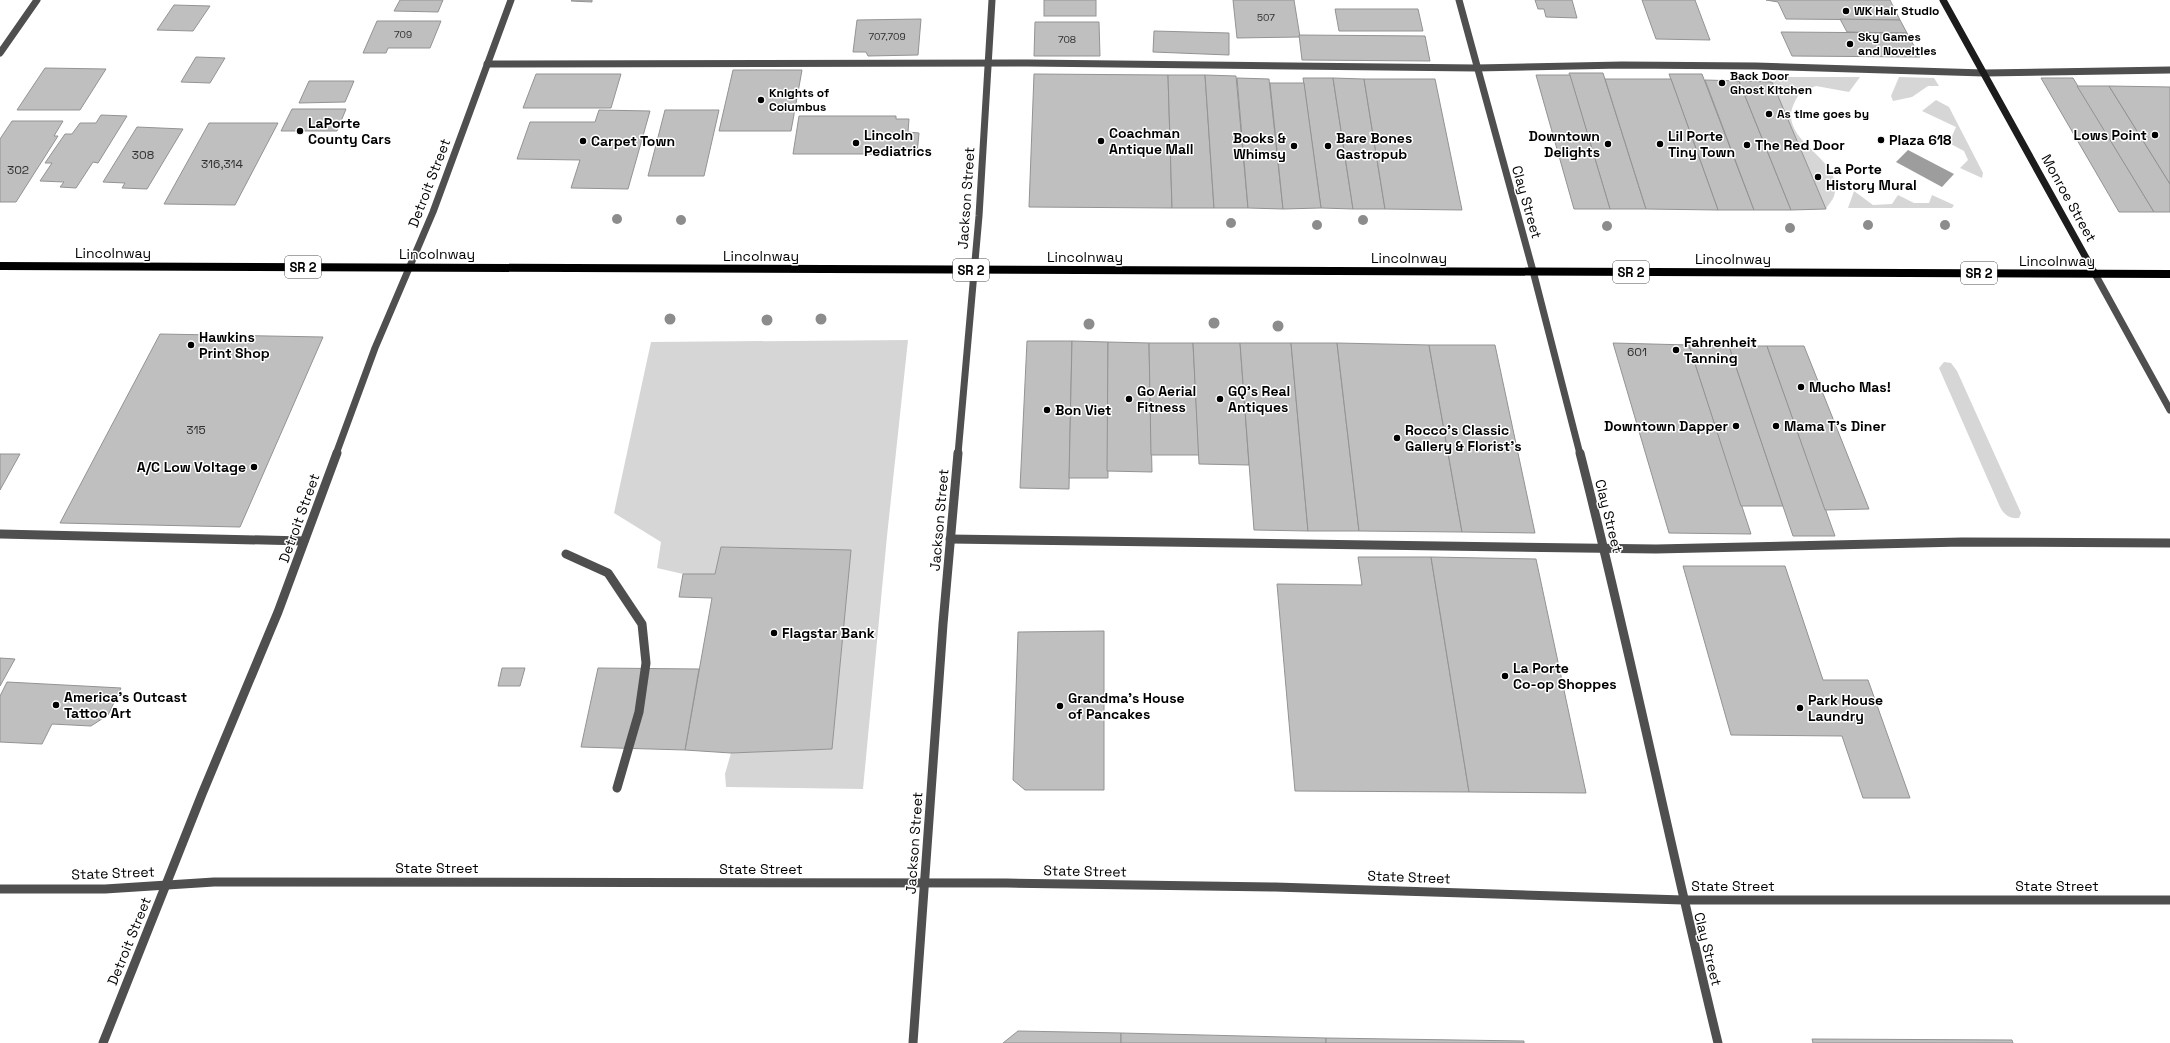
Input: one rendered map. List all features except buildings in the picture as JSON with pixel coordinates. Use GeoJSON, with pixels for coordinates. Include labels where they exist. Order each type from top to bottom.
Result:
{"type":"FeatureCollection","features":[{"type":"Feature","properties":{"kind":"main road","name":"Monroe Street"},"geometry":{"type":"LineString","coordinates":[[1943,0],[2095,274]]}},
{"type":"Feature","properties":{"kind":"main road","name":"Lincolnway"},"geometry":{"type":"LineString","coordinates":[[0,266],[2170,274]]}},
{"type":"Feature","properties":{"kind":"street"},"geometry":{"type":"LineString","coordinates":[[0,53],[37,0]]}},
{"type":"Feature","properties":{"kind":"street","name":"Detroit Street"},"geometry":{"type":"LineString","coordinates":[[103,1043],[238,705],[278,612],[377,342],[433,212],[511,0]]}},
{"type":"Feature","properties":{"kind":"street","name":"Jackson Street"},"geometry":{"type":"LineString","coordinates":[[912,1043],[950,539],[979,216],[992,0]]}},
{"type":"Feature","properties":{"kind":"street","name":"Clay Street"},"geometry":{"type":"LineString","coordinates":[[1458,0],[1533,271],[1604,548],[1682,900],[1718,1043]]}},
{"type":"Feature","properties":{"kind":"street"},"geometry":{"type":"LineString","coordinates":[[487,64],[988,64],[1476,68],[1622,65],[1748,66],[1984,73],[2170,70]]}},
{"type":"Feature","properties":{"kind":"street","name":"Monroe Street"},"geometry":{"type":"LineString","coordinates":[[2095,274],[2170,410]]}},
{"type":"Feature","properties":{"kind":"street"},"geometry":{"type":"LineString","coordinates":[[0,534],[304,541]]}},
{"type":"Feature","properties":{"kind":"street"},"geometry":{"type":"LineString","coordinates":[[950,539],[1656,549],[1962,542],[2170,543]]}},
{"type":"Feature","properties":{"kind":"street"},"geometry":{"type":"LineString","coordinates":[[566,554],[608,573],[642,624],[646,663],[639,712],[617,788]]}},
{"type":"Feature","properties":{"kind":"street","name":"State Street"},"geometry":{"type":"LineString","coordinates":[[0,889],[105,889],[214,882],[578,882],[1275,887],[1682,900],[2170,900]]}},
{"type":"Feature","properties":{"kind":"shaded area"},"geometry":{"type":"Polygon","coordinates":[[[1779,77],[1860,77],[1849,92],[1816,86],[1800,92],[1792,109],[1791,115],[1793,126],[1799,136],[1832,173],[1835,184],[1834,196],[1826,209],[1772,82],[1779,77]]]}},
{"type":"Feature","properties":{"kind":"shaded area"},"geometry":{"type":"Polygon","coordinates":[[[1899,77],[1934,78],[1939,86],[1928,86],[1912,97],[1893,101],[1891,96],[1899,77]]]}},
{"type":"Feature","properties":{"kind":"shaded area"},"geometry":{"type":"Polygon","coordinates":[[[1936,100],[1949,107],[1983,173],[1982,178],[1960,168],[1968,160],[1964,151],[1949,143],[1956,127],[1922,111],[1936,100]]]}},
{"type":"Feature","properties":{"kind":"shaded area"},"geometry":{"type":"Polygon","coordinates":[[[1908,150],[1954,174],[1942,187],[1896,162],[1908,150]]]}},
{"type":"Feature","properties":{"kind":"shaded area"},"geometry":{"type":"Polygon","coordinates":[[[1854,191],[1873,205],[1892,204],[1898,195],[1914,203],[1929,203],[1932,195],[1954,205],[1952,208],[1848,208],[1854,191]]]}},
{"type":"Feature","properties":{"kind":"shaded area"},"geometry":{"type":"Polygon","coordinates":[[[908,340],[887,536],[863,789],[726,787],[725,774],[731,753],[832,749],[851,550],[721,547],[715,574],[683,574],[657,568],[661,542],[614,513],[651,342],[908,340]]]}},
{"type":"Feature","properties":{"kind":"shaded area"},"geometry":{"type":"Polygon","coordinates":[[[1944,362],[1951,363],[1957,371],[2021,513],[2019,518],[2008,516],[2000,507],[1939,368],[1944,362]]]}},
{"type":"Feature","properties":{"kind":"place","name":"WK Hair Studio"},"geometry":{"type":"Point","coordinates":[1846,11]}},
{"type":"Feature","properties":{"kind":"place","name":"Sky Games and Novelties"},"geometry":{"type":"Point","coordinates":[1850,44]}},
{"type":"Feature","properties":{"kind":"place","name":"Back Door Ghost Kitchen"},"geometry":{"type":"Point","coordinates":[1722,83]}},
{"type":"Feature","properties":{"kind":"place","name":"Knights of Columbus"},"geometry":{"type":"Point","coordinates":[761,100]}},
{"type":"Feature","properties":{"kind":"place","name":"As time goes by"},"geometry":{"type":"Point","coordinates":[1769,114]}},
{"type":"Feature","properties":{"kind":"place","name":"LaPorte County Cars"},"geometry":{"type":"Point","coordinates":[300,131]}},
{"type":"Feature","properties":{"kind":"place","name":"Lows Point"},"geometry":{"type":"Point","coordinates":[2155,135]}},
{"type":"Feature","properties":{"kind":"place","name":"Plaza 618"},"geometry":{"type":"Point","coordinates":[1881,140]}},
{"type":"Feature","properties":{"kind":"place","name":"Carpet Town"},"geometry":{"type":"Point","coordinates":[583,141]}},
{"type":"Feature","properties":{"kind":"place","name":"Coachman Antique Mall"},"geometry":{"type":"Point","coordinates":[1101,141]}},
{"type":"Feature","properties":{"kind":"place","name":"Lincoln Pediatrics"},"geometry":{"type":"Point","coordinates":[856,143]}},
{"type":"Feature","properties":{"kind":"place","name":"Downtown Delights"},"geometry":{"type":"Point","coordinates":[1608,144]}},
{"type":"Feature","properties":{"kind":"place","name":"Lil Porte Tiny Town"},"geometry":{"type":"Point","coordinates":[1660,144]}},
{"type":"Feature","properties":{"kind":"place","name":"The Red Door"},"geometry":{"type":"Point","coordinates":[1747,145]}},
{"type":"Feature","properties":{"kind":"place","name":"Books & Whimsy"},"geometry":{"type":"Point","coordinates":[1294,146]}},
{"type":"Feature","properties":{"kind":"place","name":"Bare Bones Gastropub"},"geometry":{"type":"Point","coordinates":[1328,146]}},
{"type":"Feature","properties":{"kind":"place","name":"La Porte History Mural"},"geometry":{"type":"Point","coordinates":[1818,177]}},
{"type":"Feature","properties":{"kind":"place","name":"Hawkins Print Shop"},"geometry":{"type":"Point","coordinates":[191,345]}},
{"type":"Feature","properties":{"kind":"place","name":"Fahrenheit Tanning"},"geometry":{"type":"Point","coordinates":[1676,350]}},
{"type":"Feature","properties":{"kind":"place","name":"Mucho Mas!"},"geometry":{"type":"Point","coordinates":[1801,387]}},
{"type":"Feature","properties":{"kind":"place","name":"Go Aerial Fitness"},"geometry":{"type":"Point","coordinates":[1129,399]}},
{"type":"Feature","properties":{"kind":"place","name":"GQ's Real Antiques"},"geometry":{"type":"Point","coordinates":[1220,399]}},
{"type":"Feature","properties":{"kind":"place","name":"Bon Viet"},"geometry":{"type":"Point","coordinates":[1047,410]}},
{"type":"Feature","properties":{"kind":"place","name":"Downtown Dapper"},"geometry":{"type":"Point","coordinates":[1736,426]}},
{"type":"Feature","properties":{"kind":"place","name":"Mama T's Diner"},"geometry":{"type":"Point","coordinates":[1776,426]}},
{"type":"Feature","properties":{"kind":"place","name":"Rocco's Classic Gallery & Florist's"},"geometry":{"type":"Point","coordinates":[1397,438]}},
{"type":"Feature","properties":{"kind":"place","name":"A/C Low Voltage"},"geometry":{"type":"Point","coordinates":[254,467]}},
{"type":"Feature","properties":{"kind":"place","name":"Flagstar Bank"},"geometry":{"type":"Point","coordinates":[774,633]}},
{"type":"Feature","properties":{"kind":"place","name":"La Porte Co-op Shoppes"},"geometry":{"type":"Point","coordinates":[1505,676]}},
{"type":"Feature","properties":{"kind":"place","name":"America's Outcast Tattoo Art"},"geometry":{"type":"Point","coordinates":[56,705]}},
{"type":"Feature","properties":{"kind":"place","name":"Grandma's House of Pancakes"},"geometry":{"type":"Point","coordinates":[1060,706]}},
{"type":"Feature","properties":{"kind":"place","name":"Park House Laundry"},"geometry":{"type":"Point","coordinates":[1800,708]}}]}
